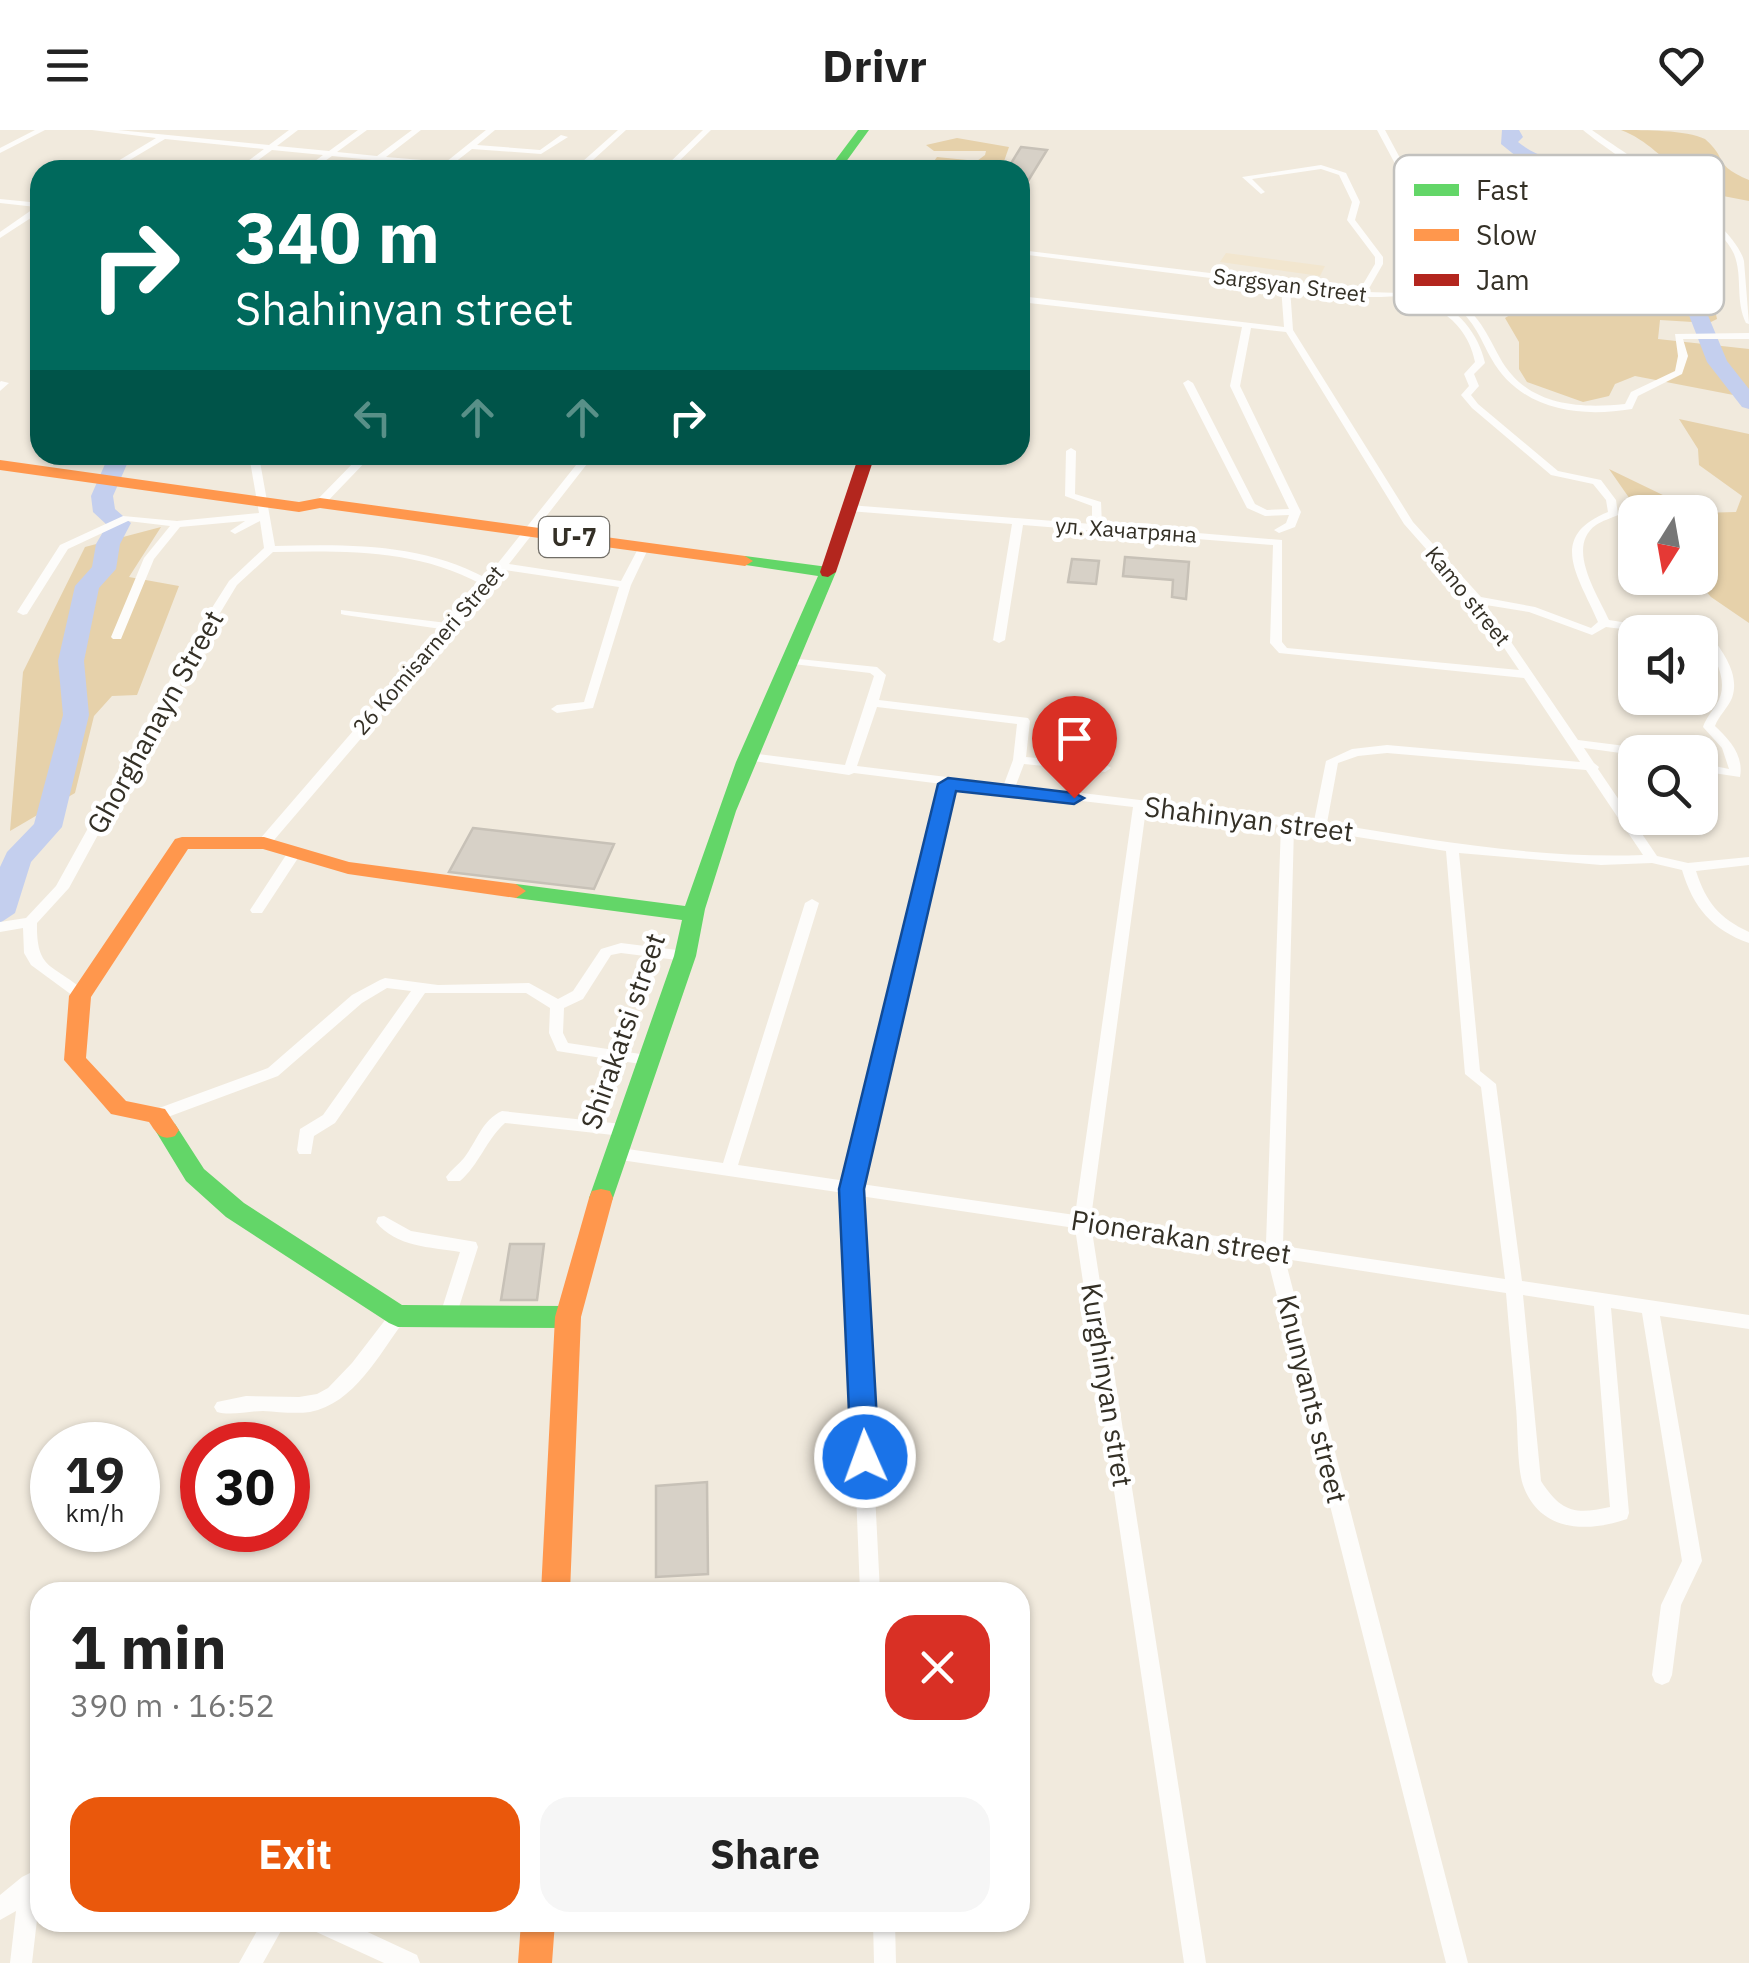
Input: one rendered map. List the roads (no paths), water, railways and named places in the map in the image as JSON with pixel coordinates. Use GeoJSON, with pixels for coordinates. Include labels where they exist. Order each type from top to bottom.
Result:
{"type":"FeatureCollection","features":[{"type":"Feature","properties":{"kind":"main road"},"geometry":{"type":"LineString","coordinates":[[842,160],[864,130]]}},
{"type":"Feature","properties":{"kind":"main road","name":"Մ-7"},"geometry":{"type":"LineString","coordinates":[[0,453],[30,457]]}},
{"type":"Feature","properties":{"kind":"main road","name":"Մ-7"},"geometry":{"type":"LineString","coordinates":[[91,465],[312,494],[320,503]]}},
{"type":"Feature","properties":{"kind":"main road","name":"Shirakatsi street"},"geometry":{"type":"LineString","coordinates":[[555,1582],[568,1317],[614,1153],[686,956],[692,914],[750,757],[828,572],[864,465]]}},
{"type":"Feature","properties":{"kind":"main road","name":"Մ-7"},"geometry":{"type":"LineString","coordinates":[[0,466],[299,507],[320,503],[828,572]]}},
{"type":"Feature","properties":{"kind":"main road"},"geometry":{"type":"LineString","coordinates":[[568,1317],[398,1316],[235,1210],[195,1175],[157,1115],[120,1108],[75,1060],[80,996],[182,843],[264,844],[348,868],[692,914]]}},
{"type":"Feature","properties":{"kind":"main road"},"geometry":{"type":"LineString","coordinates":[[536,1963],[538,1932]]}},
{"type":"Feature","properties":{"kind":"street"},"geometry":{"type":"LineString","coordinates":[[0,151],[41,130]]}},
{"type":"Feature","properties":{"kind":"street"},"geometry":{"type":"LineString","coordinates":[[96,130],[392,160]]}},
{"type":"Feature","properties":{"kind":"street"},"geometry":{"type":"LineString","coordinates":[[125,160],[175,130]]}},
{"type":"Feature","properties":{"kind":"street"},"geometry":{"type":"LineString","coordinates":[[254,160],[294,130]]}},
{"type":"Feature","properties":{"kind":"street"},"geometry":{"type":"LineString","coordinates":[[322,160],[363,130]]}},
{"type":"Feature","properties":{"kind":"street"},"geometry":{"type":"LineString","coordinates":[[379,158],[417,130]]}},
{"type":"Feature","properties":{"kind":"street"},"geometry":{"type":"LineString","coordinates":[[455,160],[492,130]]}},
{"type":"Feature","properties":{"kind":"street"},"geometry":{"type":"LineString","coordinates":[[588,160],[622,130]]}},
{"type":"Feature","properties":{"kind":"street"},"geometry":{"type":"LineString","coordinates":[[676,160],[707,130]]}},
{"type":"Feature","properties":{"kind":"street"},"geometry":{"type":"LineString","coordinates":[[1381,130],[1394,155]]}},
{"type":"Feature","properties":{"kind":"street"},"geometry":{"type":"LineString","coordinates":[[1587,130],[1623,155]]}},
{"type":"Feature","properties":{"kind":"street"},"geometry":{"type":"LineString","coordinates":[[470,147],[541,152],[564,137]]}},
{"type":"Feature","properties":{"kind":"street"},"geometry":{"type":"LineString","coordinates":[[1260,192],[1246,177],[1322,168],[1342,173],[1356,202],[1351,220],[1379,257],[1379,264],[1360,294]]}},
{"type":"Feature","properties":{"kind":"street"},"geometry":{"type":"LineString","coordinates":[[0,201],[30,205]]}},
{"type":"Feature","properties":{"kind":"street"},"geometry":{"type":"LineString","coordinates":[[0,236],[30,214]]}},
{"type":"Feature","properties":{"kind":"street"},"geometry":{"type":"LineString","coordinates":[[1724,235],[1736,247],[1742,309],[1749,321]]}},
{"type":"Feature","properties":{"kind":"street","name":"Sargsyan Street"},"geometry":{"type":"LineString","coordinates":[[1030,253],[1394,297]]}},
{"type":"Feature","properties":{"kind":"street"},"geometry":{"type":"LineString","coordinates":[[1030,301],[1288,330],[1286,284]]}},
{"type":"Feature","properties":{"kind":"street"},"geometry":{"type":"LineString","coordinates":[[1452,315],[1479,353],[1480,363],[1469,374],[1474,386],[1466,394],[1475,406],[1554,473],[1597,482],[1611,500],[1614,513],[1594,518],[1578,537],[1574,551],[1604,623]]}},
{"type":"Feature","properties":{"kind":"street"},"geometry":{"type":"LineString","coordinates":[[1471,315],[1503,372],[1521,389],[1547,403],[1578,410],[1629,407],[1634,394],[1679,372],[1683,356],[1678,336],[1749,336]]}},
{"type":"Feature","properties":{"kind":"street"},"geometry":{"type":"LineString","coordinates":[[1246,324],[1235,386],[1296,512]]}},
{"type":"Feature","properties":{"kind":"street","name":"Kamo street"},"geometry":{"type":"LineString","coordinates":[[1288,330],[1409,524],[1477,600],[1578,744],[1652,859]]}},
{"type":"Feature","properties":{"kind":"street"},"geometry":{"type":"LineString","coordinates":[[1188,383],[1251,506],[1266,512],[1296,512]]}},
{"type":"Feature","properties":{"kind":"street"},"geometry":{"type":"LineString","coordinates":[[1071,451],[1070,496],[1097,504],[1097,528]]}},
{"type":"Feature","properties":{"kind":"street"},"geometry":{"type":"LineString","coordinates":[[254,465],[270,549],[354,548],[395,553],[487,583]]}},
{"type":"Feature","properties":{"kind":"street"},"geometry":{"type":"LineString","coordinates":[[320,503],[357,465]]}},
{"type":"Feature","properties":{"kind":"street","name":"26 Komisarneri Street"},"geometry":{"type":"LineString","coordinates":[[264,844],[502,566],[581,465]]}},
{"type":"Feature","properties":{"kind":"street","name":"ул. Хачатряна"},"geometry":{"type":"LineString","coordinates":[[849,508],[1097,528],[1278,536]]}},
{"type":"Feature","properties":{"kind":"street"},"geometry":{"type":"LineString","coordinates":[[1266,512],[1278,536],[1276,643],[1298,655],[1529,675]]}},
{"type":"Feature","properties":{"kind":"street"},"geometry":{"type":"LineString","coordinates":[[1278,536],[1296,512]]}},
{"type":"Feature","properties":{"kind":"street"},"geometry":{"type":"LineString","coordinates":[[23,612],[64,548],[126,518],[177,524],[261,516]]}},
{"type":"Feature","properties":{"kind":"street"},"geometry":{"type":"LineString","coordinates":[[235,531],[261,516]]}},
{"type":"Feature","properties":{"kind":"street"},"geometry":{"type":"LineString","coordinates":[[999,640],[1018,522]]}},
{"type":"Feature","properties":{"kind":"street"},"geometry":{"type":"LineString","coordinates":[[117,637],[149,558],[177,524]]}},
{"type":"Feature","properties":{"kind":"street"},"geometry":{"type":"LineString","coordinates":[[557,709],[589,705],[625,585],[644,547]]}},
{"type":"Feature","properties":{"kind":"street","name":"Ghorghanayn Street"},"geometry":{"type":"LineString","coordinates":[[30,922],[50,904],[233,583],[270,549]]}},
{"type":"Feature","properties":{"kind":"street"},"geometry":{"type":"LineString","coordinates":[[502,566],[625,585]]}},
{"type":"Feature","properties":{"kind":"street"},"geometry":{"type":"LineString","coordinates":[[1477,600],[1530,609],[1592,632],[1604,623],[1618,625]]}},
{"type":"Feature","properties":{"kind":"street"},"geometry":{"type":"LineString","coordinates":[[345,612],[448,627]]}},
{"type":"Feature","properties":{"kind":"street"},"geometry":{"type":"LineString","coordinates":[[1718,653],[1728,680],[1725,701],[1718,707]]}},
{"type":"Feature","properties":{"kind":"street"},"geometry":{"type":"LineString","coordinates":[[793,660],[873,670],[880,675],[849,770]]}},
{"type":"Feature","properties":{"kind":"street"},"geometry":{"type":"LineString","coordinates":[[872,703],[1024,720],[1019,760],[1008,791]]}},
{"type":"Feature","properties":{"kind":"street"},"geometry":{"type":"LineString","coordinates":[[1712,715],[1709,727],[1726,742],[1742,776]]}},
{"type":"Feature","properties":{"kind":"street"},"geometry":{"type":"LineString","coordinates":[[1578,744],[1618,749]]}},
{"type":"Feature","properties":{"kind":"street"},"geometry":{"type":"LineString","coordinates":[[1320,826],[1332,761],[1356,752],[1387,748],[1593,767]]}},
{"type":"Feature","properties":{"kind":"street","name":"Shahinyan street"},"geometry":{"type":"LineString","coordinates":[[750,757],[948,784],[1320,826],[1452,848],[1600,861],[1652,859],[1688,866],[1749,861]]}},
{"type":"Feature","properties":{"kind":"street"},"geometry":{"type":"LineString","coordinates":[[1019,760],[1105,768]]}},
{"type":"Feature","properties":{"kind":"street"},"geometry":{"type":"LineString","coordinates":[[870,1582],[852,1189],[948,784]]}},
{"type":"Feature","properties":{"kind":"street","name":"Kurghinyan stret"},"geometry":{"type":"LineString","coordinates":[[1140,806],[1082,1222],[1196,1963]]}},
{"type":"Feature","properties":{"kind":"street","name":"Knunyants street"},"geometry":{"type":"LineString","coordinates":[[1288,822],[1274,1251],[1458,1963]]}},
{"type":"Feature","properties":{"kind":"street"},"geometry":{"type":"LineString","coordinates":[[1452,848],[1473,1074],[1488,1084],[1514,1286],[1532,1483],[1546,1508],[1583,1523],[1620,1513],[1602,1299]]}},
{"type":"Feature","properties":{"kind":"street"},"geometry":{"type":"LineString","coordinates":[[257,910],[293,855]]}},
{"type":"Feature","properties":{"kind":"street"},"geometry":{"type":"LineString","coordinates":[[1688,866],[1700,907],[1722,926],[1749,938]]}},
{"type":"Feature","properties":{"kind":"street"},"geometry":{"type":"LineString","coordinates":[[730,1170],[812,903]]}},
{"type":"Feature","properties":{"kind":"street"},"geometry":{"type":"LineString","coordinates":[[3,927],[30,922],[28,952],[38,968],[71,985],[80,996]]}},
{"type":"Feature","properties":{"kind":"street"},"geometry":{"type":"LineString","coordinates":[[556,1006],[578,995],[606,952],[621,948],[686,956]]}},
{"type":"Feature","properties":{"kind":"street"},"geometry":{"type":"LineString","coordinates":[[157,1115],[273,1072],[357,999],[385,983],[421,988],[529,988],[556,1006]]}},
{"type":"Feature","properties":{"kind":"street"},"geometry":{"type":"LineString","coordinates":[[305,1150],[306,1133],[329,1119],[421,988]]}},
{"type":"Feature","properties":{"kind":"street"},"geometry":{"type":"LineString","coordinates":[[556,1006],[556,1033],[562,1047],[647,1060]]}},
{"type":"Feature","properties":{"kind":"street"},"geometry":{"type":"LineString","coordinates":[[454,1177],[474,1164],[491,1125],[502,1118],[622,1130]]}},
{"type":"Feature","properties":{"kind":"street","name":"Pionerakan street"},"geometry":{"type":"LineString","coordinates":[[614,1153],[1749,1322]]}},
{"type":"Feature","properties":{"kind":"street"},"geometry":{"type":"LineString","coordinates":[[384,1222],[407,1237],[470,1246],[448,1318]]}},
{"type":"Feature","properties":{"kind":"street"},"geometry":{"type":"LineString","coordinates":[[1650,1307],[1692,1561],[1671,1605],[1662,1675]]}},
{"type":"Feature","properties":{"kind":"street"},"geometry":{"type":"LineString","coordinates":[[223,1408],[261,1400],[314,1412],[349,1384],[398,1316]]}},
{"type":"Feature","properties":{"kind":"street"},"geometry":{"type":"LineString","coordinates":[[0,1909],[30,1886]]}},
{"type":"Feature","properties":{"kind":"street"},"geometry":{"type":"LineString","coordinates":[[20,1963],[30,1909]]}},
{"type":"Feature","properties":{"kind":"street"},"geometry":{"type":"LineString","coordinates":[[250,1963],[269,1932]]}},
{"type":"Feature","properties":{"kind":"street"},"geometry":{"type":"LineString","coordinates":[[341,1932],[408,1963]]}},
{"type":"Feature","properties":{"kind":"street"},"geometry":{"type":"LineString","coordinates":[[884,1932],[885,1963]]}},
{"type":"Feature","properties":{"kind":"waterway"},"geometry":{"type":"LineString","coordinates":[[1511,130],[1508,133],[1515,137],[1507,141],[1524,155]]}},
{"type":"Feature","properties":{"kind":"waterway"},"geometry":{"type":"LineString","coordinates":[[1699,315],[1717,362],[1749,403]]}},
{"type":"Feature","properties":{"kind":"waterway"},"geometry":{"type":"LineString","coordinates":[[0,913],[17,859],[48,827],[76,715],[71,661],[87,586],[104,569],[108,544],[120,523],[104,512],[102,496],[116,465]]}}]}
